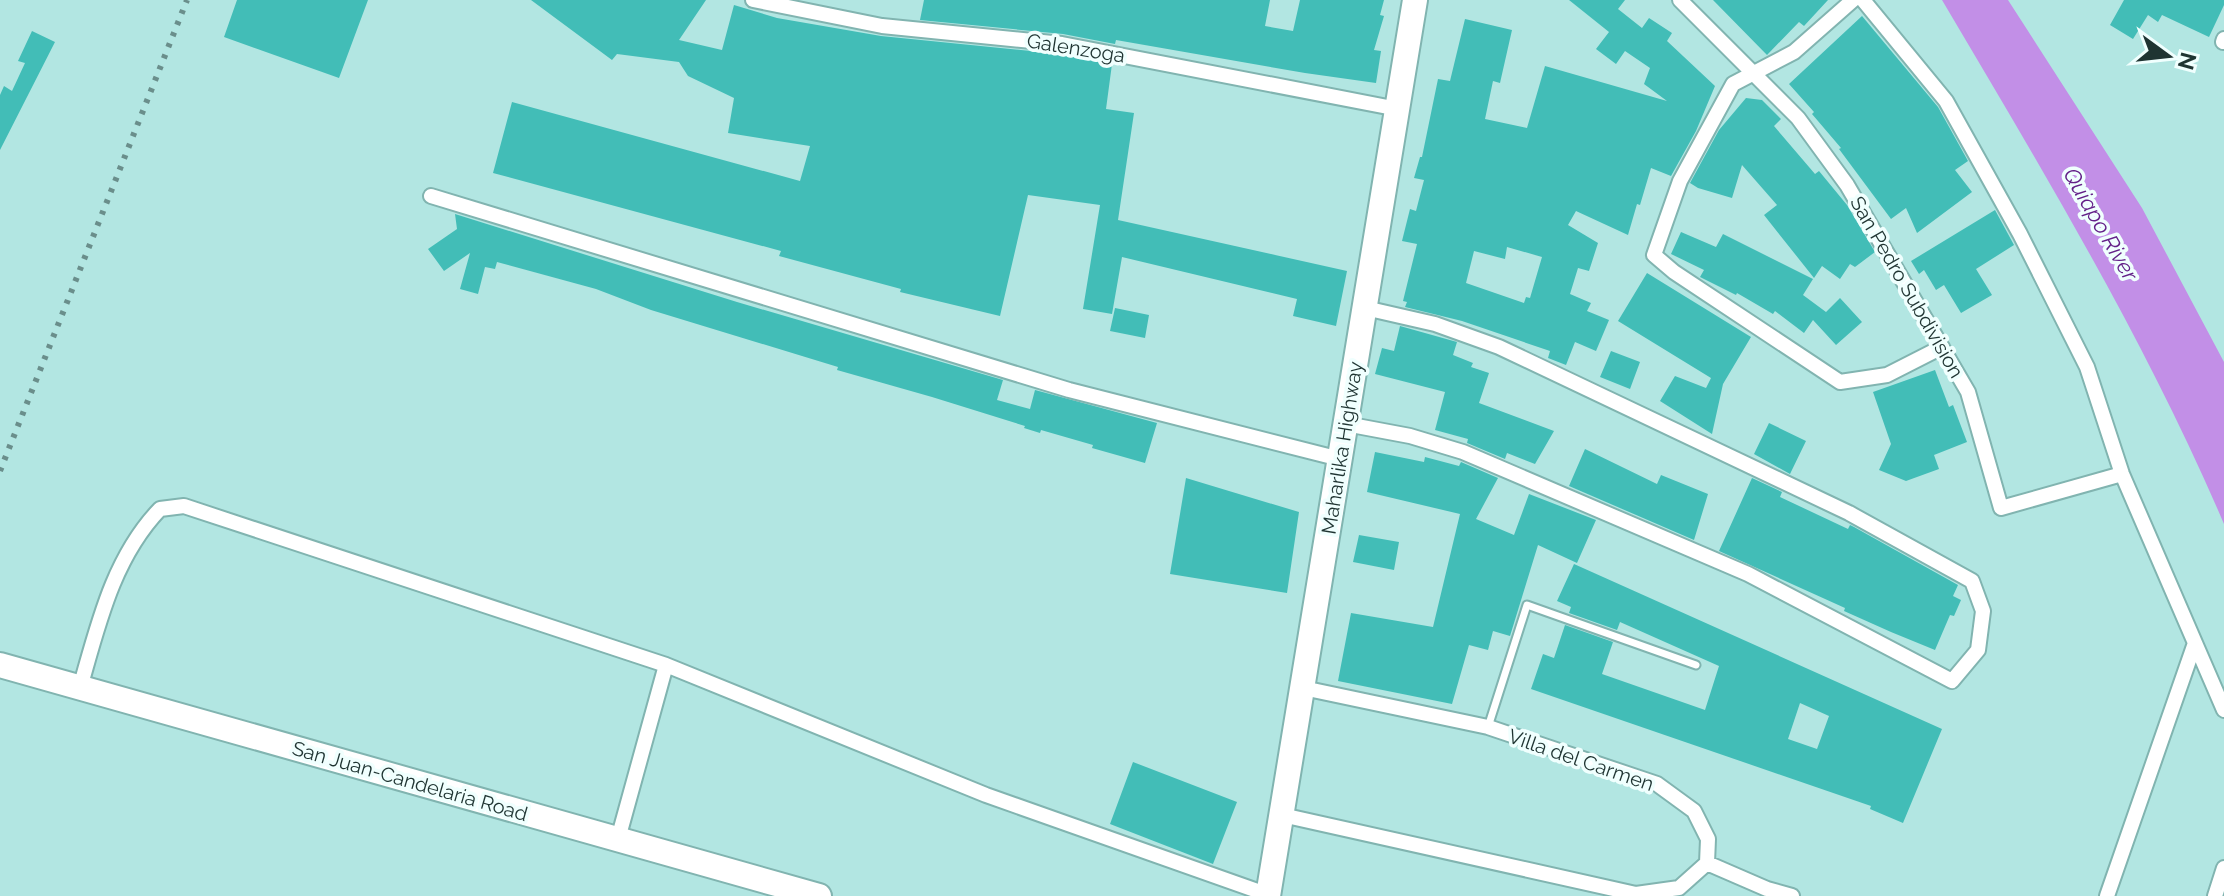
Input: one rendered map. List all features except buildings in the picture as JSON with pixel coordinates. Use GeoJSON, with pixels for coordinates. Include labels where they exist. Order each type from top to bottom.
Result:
{"type":"FeatureCollection","features":[{"type":"Feature","properties":{"kind":"main road","name":"Maharlika Highway"},"geometry":{"type":"LineString","coordinates":[[1270,896],[1415,0]]}},
{"type":"Feature","properties":{"kind":"main road","name":"San Juan-Candelaria Road"},"geometry":{"type":"LineString","coordinates":[[0,665],[819,896]]}},
{"type":"Feature","properties":{"kind":"street","name":"Galenzoga"},"geometry":{"type":"LineString","coordinates":[[753,0],[882,26],[1062,44],[1398,109]]}},
{"type":"Feature","properties":{"kind":"street","name":"San Pedro Subdivision"},"geometry":{"type":"LineString","coordinates":[[1680,0],[1798,118],[1847,185],[1968,392],[2001,508],[2122,474]]}},
{"type":"Feature","properties":{"kind":"street"},"geometry":{"type":"LineString","coordinates":[[1853,0],[1794,52],[1733,84],[1680,181],[1654,255],[1674,272],[1840,382],[1887,375],[1942,347]]}},
{"type":"Feature","properties":{"kind":"street"},"geometry":{"type":"LineString","coordinates":[[1863,0],[1946,101],[2020,234],[2087,367],[2122,474],[2224,710]]}},
{"type":"Feature","properties":{"kind":"street"},"geometry":{"type":"LineString","coordinates":[[431,196],[1069,390],[1340,459]]}},
{"type":"Feature","properties":{"kind":"street"},"geometry":{"type":"LineString","coordinates":[[1346,424],[1410,436],[1463,452],[1748,574],[1952,681],[1978,650],[1983,611],[1972,581],[1849,513],[1499,347],[1435,324],[1365,308]]}},
{"type":"Feature","properties":{"kind":"street"},"geometry":{"type":"LineString","coordinates":[[80,688],[114,579],[137,537],[160,509],[184,506],[666,665],[986,795],[1270,896]]}},
{"type":"Feature","properties":{"kind":"street"},"geometry":{"type":"LineString","coordinates":[[2107,896],[2195,643]]}},
{"type":"Feature","properties":{"kind":"street"},"geometry":{"type":"LineString","coordinates":[[618,839],[666,665]]}},
{"type":"Feature","properties":{"kind":"street","name":"Villa del Carmen"},"geometry":{"type":"LineString","coordinates":[[1303,688],[1488,727],[1657,784],[1694,811],[1708,839],[1707,863]]}},
{"type":"Feature","properties":{"kind":"street"},"geometry":{"type":"LineString","coordinates":[[1282,815],[1636,894],[1679,888],[1707,863],[1767,889],[1792,896]]}},
{"type":"Feature","properties":{"kind":"street"},"geometry":{"type":"LineString","coordinates":[[2215,896],[2224,868]]}},
{"type":"Feature","properties":{"kind":"lane"},"geometry":{"type":"LineString","coordinates":[[1488,727],[1527,605],[1696,665]]}},
{"type":"Feature","properties":{"kind":"water","name":"Quiapo River"},"geometry":{"type":"Polygon","coordinates":[[[1942,0],[2008,0],[2142,208],[2224,362],[2224,524],[2194,456],[2127,323],[1942,0]]]}},
{"type":"Feature","properties":{"kind":"railway"},"geometry":{"type":"LineString","coordinates":[[0,471],[187,0]]}}]}
